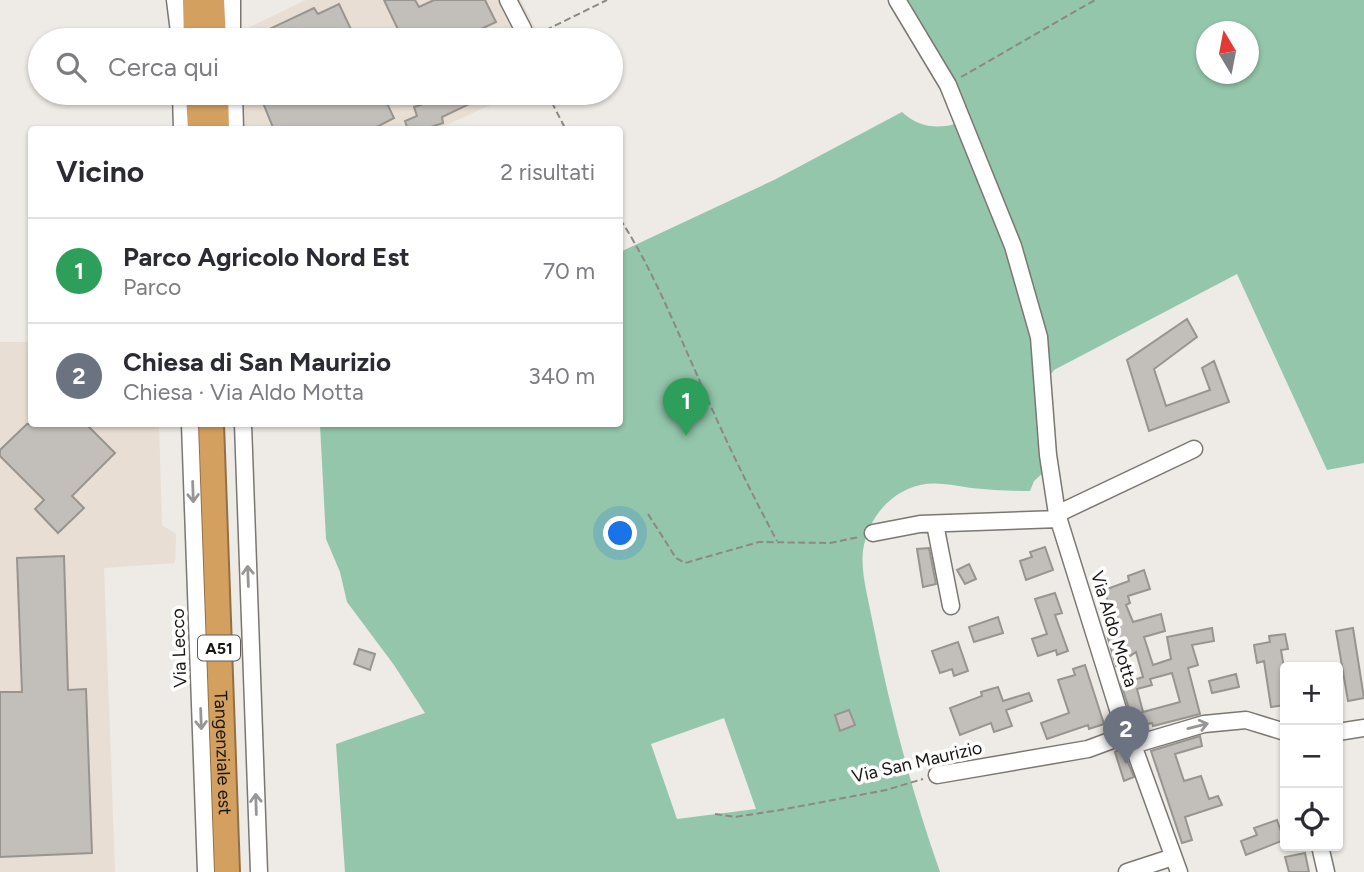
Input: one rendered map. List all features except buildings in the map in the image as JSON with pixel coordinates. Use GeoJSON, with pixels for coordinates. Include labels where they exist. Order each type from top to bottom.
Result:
{"type":"FeatureCollection","features":[{"type":"Feature","properties":{"kind":"highway"},"geometry":{"type":"LineString","coordinates":[[195,0],[196,28]]}},
{"type":"Feature","properties":{"kind":"highway"},"geometry":{"type":"LineString","coordinates":[[212,0],[213,28]]}},
{"type":"Feature","properties":{"kind":"highway"},"geometry":{"type":"LineString","coordinates":[[199,105],[200,126]]}},
{"type":"Feature","properties":{"kind":"highway"},"geometry":{"type":"LineString","coordinates":[[216,105],[217,126]]}},
{"type":"Feature","properties":{"kind":"highway","name":"Tangenziale est"},"geometry":{"type":"LineString","coordinates":[[211,427],[227,872]]}},
{"type":"Feature","properties":{"kind":"highway","name":"Tangenziale est"},"geometry":{"type":"LineString","coordinates":[[228,427],[244,872]]}},
{"type":"Feature","properties":{"kind":"street"},"geometry":{"type":"LineString","coordinates":[[175,0],[179,28]]}},
{"type":"Feature","properties":{"kind":"street"},"geometry":{"type":"LineString","coordinates":[[232,0],[232,28]]}},
{"type":"Feature","properties":{"kind":"street"},"geometry":{"type":"LineString","coordinates":[[508,0],[527,28]]}},
{"type":"Feature","properties":{"kind":"street","name":"Via Aldo Motta"},"geometry":{"type":"LineString","coordinates":[[897,0],[948,85],[1013,246],[1039,337],[1048,455],[1058,516],[1130,740],[1176,864]]}},
{"type":"Feature","properties":{"kind":"street"},"geometry":{"type":"LineString","coordinates":[[181,105],[182,126]]}},
{"type":"Feature","properties":{"kind":"street"},"geometry":{"type":"LineString","coordinates":[[234,105],[235,126]]}},
{"type":"Feature","properties":{"kind":"street","name":"Via Lecco"},"geometry":{"type":"LineString","coordinates":[[190,427],[206,872]]}},
{"type":"Feature","properties":{"kind":"street"},"geometry":{"type":"LineString","coordinates":[[243,427],[259,872]]}},
{"type":"Feature","properties":{"kind":"street"},"geometry":{"type":"LineString","coordinates":[[873,533],[920,524],[1058,516],[1194,449]]}},
{"type":"Feature","properties":{"kind":"street"},"geometry":{"type":"LineString","coordinates":[[935,524],[951,606]]}},
{"type":"Feature","properties":{"kind":"street","name":"Via San Maurizio"},"geometry":{"type":"LineString","coordinates":[[937,775],[1088,749],[1205,724],[1246,720],[1280,730]]}},
{"type":"Feature","properties":{"kind":"street"},"geometry":{"type":"LineString","coordinates":[[1343,731],[1364,728]]}},
{"type":"Feature","properties":{"kind":"street"},"geometry":{"type":"LineString","coordinates":[[1321,851],[1326,872]]}},
{"type":"Feature","properties":{"kind":"street"},"geometry":{"type":"LineString","coordinates":[[1127,872],[1176,864]]}},
{"type":"Feature","properties":{"kind":"path"},"geometry":{"type":"LineString","coordinates":[[540,28],[607,0]]}},
{"type":"Feature","properties":{"kind":"path"},"geometry":{"type":"LineString","coordinates":[[948,85],[1095,0]]}},
{"type":"Feature","properties":{"kind":"path"},"geometry":{"type":"LineString","coordinates":[[553,105],[564,126]]}},
{"type":"Feature","properties":{"kind":"path"},"geometry":{"type":"LineString","coordinates":[[623,224],[673,320],[737,467],[777,541]]}},
{"type":"Feature","properties":{"kind":"path"},"geometry":{"type":"LineString","coordinates":[[648,514],[676,558],[685,563],[738,546],[777,541],[830,543],[849,541],[873,533]]}},
{"type":"Feature","properties":{"kind":"path","name":"Via San Maurizio"},"geometry":{"type":"LineString","coordinates":[[715,814],[734,817],[792,807],[886,790],[937,775]]}},
{"type":"Feature","properties":{"kind":"shaded area"},"geometry":{"type":"Polygon","coordinates":[[[306,0],[521,0],[535,28],[249,28],[306,0]]]}},
{"type":"Feature","properties":{"kind":"shaded area"},"geometry":{"type":"Polygon","coordinates":[[[243,105],[490,105],[444,126],[244,126],[243,105]]]}},
{"type":"Feature","properties":{"kind":"shaded area"},"geometry":{"type":"Polygon","coordinates":[[[0,342],[28,342],[28,427],[159,427],[162,525],[176,534],[175,563],[104,568],[115,872],[0,872],[0,342]]]}},
{"type":"Feature","properties":{"kind":"green space"},"geometry":{"type":"Polygon","coordinates":[[[904,0],[1364,0],[1364,463],[1327,470],[1237,274],[1054,370],[1049,377],[1045,471],[1034,481],[1030,491],[924,484],[892,499],[879,512],[870,528],[863,554],[866,592],[902,747],[940,872],[345,872],[336,744],[425,713],[394,665],[347,602],[340,572],[326,539],[320,427],[623,427],[623,251],[774,180],[902,112],[922,124],[937,127],[961,122],[904,0]],[[724,718],[651,744],[677,819],[756,809],[724,718]]]}},
{"type":"Feature","properties":{"kind":"place","name":"Parco Agricolo Nord Est"},"geometry":{"type":"Point","coordinates":[686,436]}},
{"type":"Feature","properties":{"kind":"place","name":"Chiesa di San Maurizio"},"geometry":{"type":"Point","coordinates":[1126,764]}}]}
